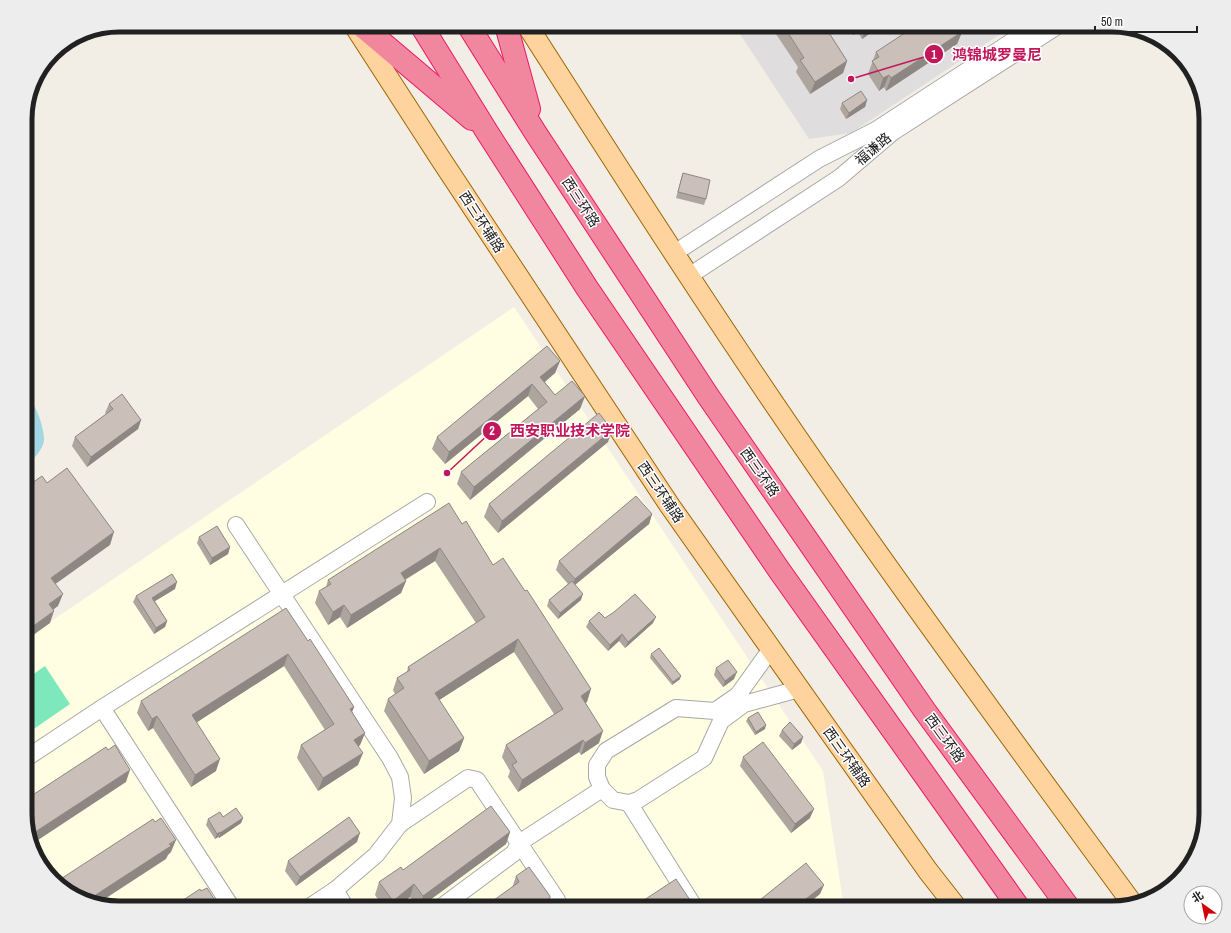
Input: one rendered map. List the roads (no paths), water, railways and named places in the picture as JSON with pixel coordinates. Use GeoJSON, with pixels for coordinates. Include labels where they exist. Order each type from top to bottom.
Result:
{"type":"FeatureCollection","features":[{"type":"Feature","properties":{"kind":"highway"},"geometry":{"type":"LineString","coordinates":[[369,32],[487,132]]}},
{"type":"Feature","properties":{"kind":"highway"},"geometry":{"type":"LineString","coordinates":[[425,32],[487,132],[588,288],[779,570],[1014,901]]}},
{"type":"Feature","properties":{"kind":"highway","name":"西三环路"},"geometry":{"type":"LineString","coordinates":[[472,32],[535,132],[708,396],[925,711],[1064,901]]}},
{"type":"Feature","properties":{"kind":"highway"},"geometry":{"type":"LineString","coordinates":[[508,32],[535,132]]}},
{"type":"Feature","properties":{"kind":"main road","name":"西三环辅路"},"geometry":{"type":"LineString","coordinates":[[358,32],[444,165],[670,506],[799,689],[952,901]]}},
{"type":"Feature","properties":{"kind":"main road"},"geometry":{"type":"LineString","coordinates":[[531,32],[673,254],[840,500],[934,633],[1128,899]]}},
{"type":"Feature","properties":{"kind":"street","name":"福谦路"},"geometry":{"type":"LineString","coordinates":[[673,254],[819,159],[876,130],[1026,32]]}},
{"type":"Feature","properties":{"kind":"street","name":"福谦路"},"geometry":{"type":"LineString","coordinates":[[689,276],[839,178],[893,132],[1048,32]]}},
{"type":"Feature","properties":{"kind":"street"},"geometry":{"type":"LineString","coordinates":[[32,754],[102,708],[427,502]]}},
{"type":"Feature","properties":{"kind":"street"},"geometry":{"type":"LineString","coordinates":[[236,525],[390,758],[400,777],[404,798],[400,824]]}},
{"type":"Feature","properties":{"kind":"street"},"geometry":{"type":"LineString","coordinates":[[771,648],[738,695],[715,711],[676,708],[606,751],[597,765],[597,777],[602,789],[613,800],[629,803],[638,800],[704,758],[720,720],[744,704],[799,689]]}},
{"type":"Feature","properties":{"kind":"street"},"geometry":{"type":"LineString","coordinates":[[102,708],[227,901]]}},
{"type":"Feature","properties":{"kind":"street"},"geometry":{"type":"LineString","coordinates":[[318,901],[335,890],[376,856],[400,824],[468,778],[476,780],[557,901]]}},
{"type":"Feature","properties":{"kind":"street"},"geometry":{"type":"LineString","coordinates":[[449,901],[514,853],[519,843],[602,789]]}},
{"type":"Feature","properties":{"kind":"street"},"geometry":{"type":"LineString","coordinates":[[629,803],[691,901]]}},
{"type":"Feature","properties":{"kind":"street"},"geometry":{"type":"LineString","coordinates":[[335,890],[342,901]]}},
{"type":"Feature","properties":{"kind":"water"},"geometry":{"type":"Polygon","coordinates":[[[32,402],[44,434],[42,447],[32,459],[32,402]]]}},
{"type":"Feature","properties":{"kind":"place","name":"鸿锦城罗曼尼"},"geometry":{"type":"Point","coordinates":[851,79]}},
{"type":"Feature","properties":{"kind":"place","name":"西安职业技术学院"},"geometry":{"type":"Point","coordinates":[447,473]}}]}
